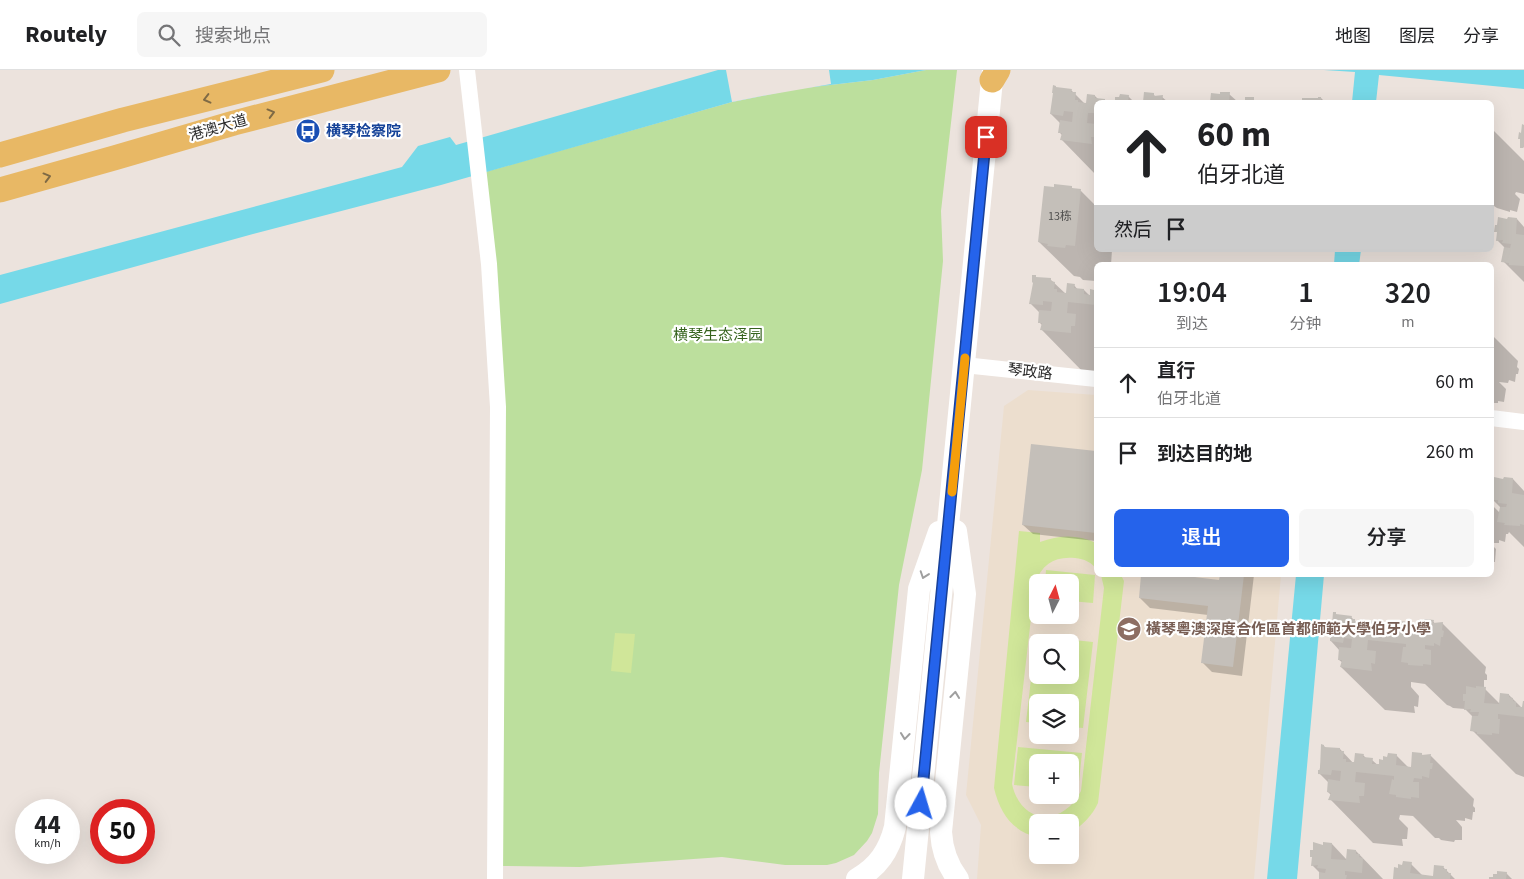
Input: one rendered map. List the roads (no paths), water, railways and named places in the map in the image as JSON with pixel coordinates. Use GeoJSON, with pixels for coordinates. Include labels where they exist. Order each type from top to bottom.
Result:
{"type":"FeatureCollection","features":[{"type":"Feature","properties":{"kind":"main road","name":"港澳大道"},"geometry":{"type":"LineString","coordinates":[[0,155],[123,120],[322,70]]}},
{"type":"Feature","properties":{"kind":"main road","name":"港澳大道"},"geometry":{"type":"LineString","coordinates":[[0,190],[234,123],[438,70]]}},
{"type":"Feature","properties":{"kind":"main road"},"geometry":{"type":"LineString","coordinates":[[913,879],[993,72]]}},
{"type":"Feature","properties":{"kind":"main road"},"geometry":{"type":"LineString","coordinates":[[857,879],[875,866],[882,858],[896,827],[919,589],[951,496]]}},
{"type":"Feature","properties":{"kind":"main road"},"geometry":{"type":"LineString","coordinates":[[951,496],[965,594],[941,832],[944,854],[958,879]]}},
{"type":"Feature","properties":{"kind":"street"},"geometry":{"type":"LineString","coordinates":[[467,70],[481,184],[493,312],[498,407],[495,879]]}},
{"type":"Feature","properties":{"kind":"street","name":"琴政路"},"geometry":{"type":"LineString","coordinates":[[964,365],[1094,379]]}},
{"type":"Feature","properties":{"kind":"street"},"geometry":{"type":"LineString","coordinates":[[1494,418],[1524,422]]}},
{"type":"Feature","properties":{"kind":"water"},"geometry":{"type":"Polygon","coordinates":[[[718,70],[926,70],[873,80],[796,89],[732,102],[441,185],[253,234],[0,304],[0,275],[402,167],[418,146],[450,137],[456,145],[718,70]]]}},
{"type":"Feature","properties":{"kind":"water"},"geometry":{"type":"Polygon","coordinates":[[[1324,70],[1524,70],[1524,89],[1379,75],[1376,100],[1352,100],[1355,72],[1324,70]]]}},
{"type":"Feature","properties":{"kind":"water"},"geometry":{"type":"Polygon","coordinates":[[[1335,252],[1361,252],[1359,262],[1334,262],[1335,252]]]}},
{"type":"Feature","properties":{"kind":"water"},"geometry":{"type":"Polygon","coordinates":[[[1296,577],[1324,577],[1297,879],[1267,879],[1296,577]]]}},
{"type":"Feature","properties":{"kind":"place","name":"横琴检察院"},"geometry":{"type":"Point","coordinates":[308,131]}},
{"type":"Feature","properties":{"kind":"place","name":"橫琴粵澳深度合作區首都師範大學伯牙小學"},"geometry":{"type":"Point","coordinates":[1129,629]}},
{"type":"Feature","properties":{"kind":"park label","name":"横琴生态泽园"},"geometry":{"type":"Point","coordinates":[718,335]}}]}
